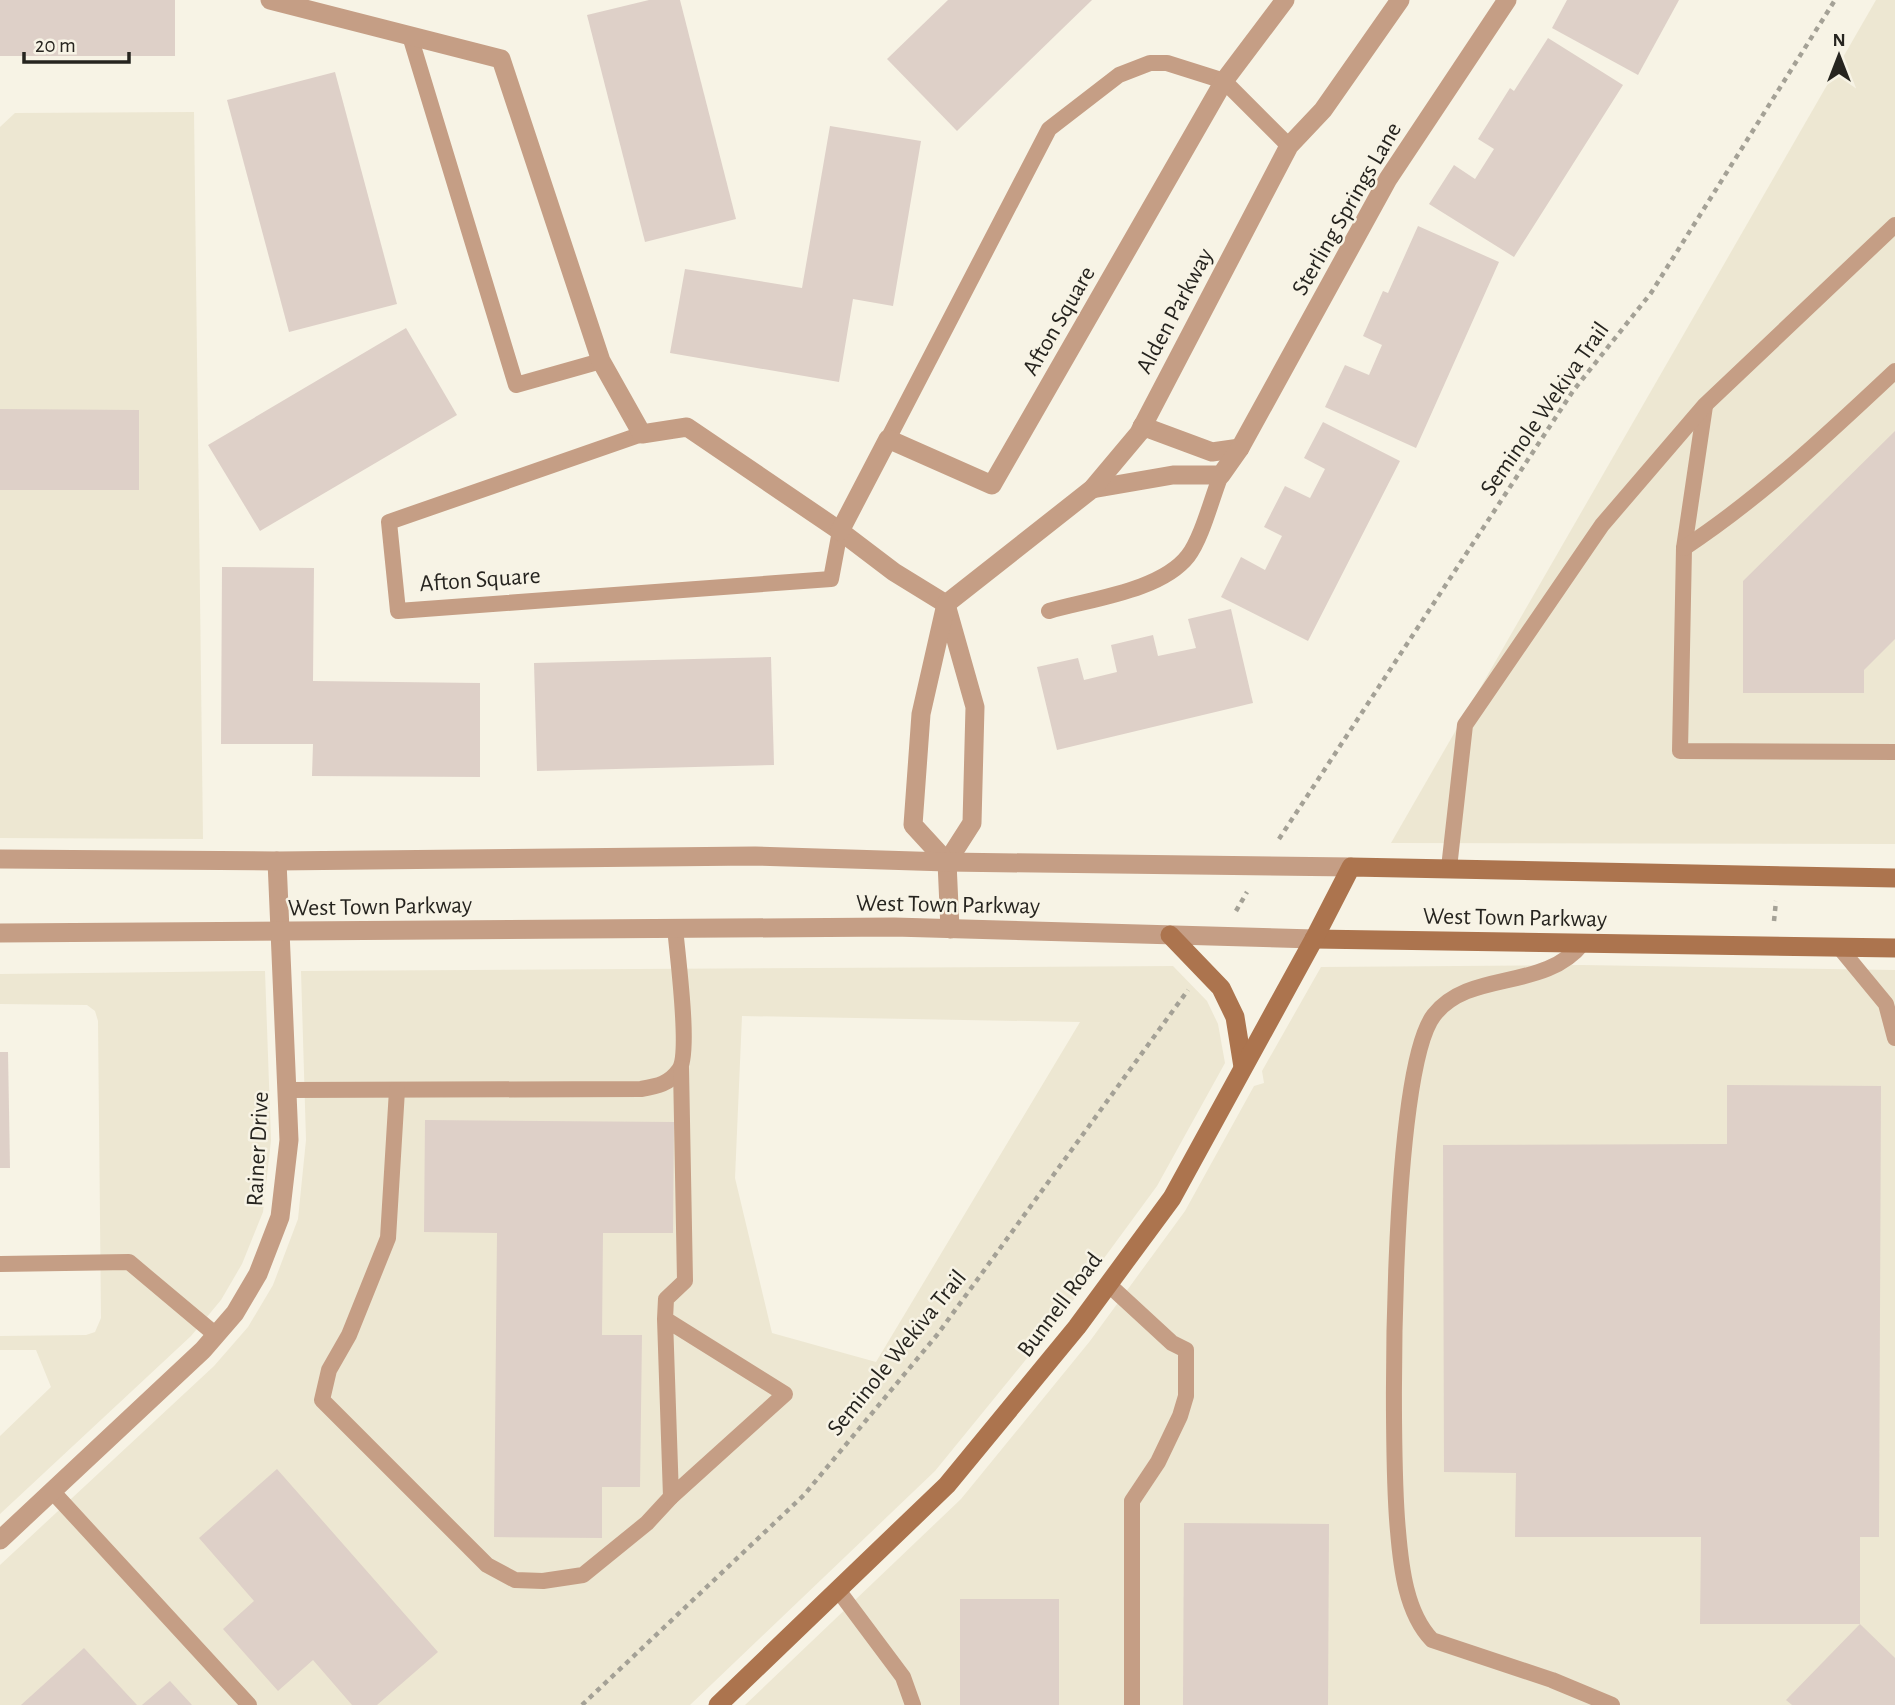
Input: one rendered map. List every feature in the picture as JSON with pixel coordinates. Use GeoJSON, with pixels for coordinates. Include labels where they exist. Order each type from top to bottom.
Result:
{"type":"FeatureCollection","features":[{"type":"Feature","properties":{"kind":"main road","name":"West Town Parkway"},"geometry":{"type":"LineString","coordinates":[[1351,866],[1895,878]]}},
{"type":"Feature","properties":{"kind":"main road","name":"Bunnell Road"},"geometry":{"type":"LineString","coordinates":[[718,1705],[947,1485],[1077,1327],[1171,1198],[1314,939],[1351,866]]}},
{"type":"Feature","properties":{"kind":"main road"},"geometry":{"type":"LineString","coordinates":[[1170,935],[1221,988],[1235,1017],[1244,1067]]}},
{"type":"Feature","properties":{"kind":"main road","name":"West Town Parkway"},"geometry":{"type":"LineString","coordinates":[[1314,939],[1895,948]]}},
{"type":"Feature","properties":{"kind":"street"},"geometry":{"type":"LineString","coordinates":[[270,0],[501,59],[601,361],[642,434]]}},
{"type":"Feature","properties":{"kind":"street","name":"Afton Square"},"geometry":{"type":"LineString","coordinates":[[840,531],[888,439],[992,485],[1224,81],[1285,0]]}},
{"type":"Feature","properties":{"kind":"street","name":"Alden Parkway"},"geometry":{"type":"LineString","coordinates":[[946,604],[1092,489],[1142,426],[1289,146],[1323,110],[1400,0]]}},
{"type":"Feature","properties":{"kind":"street","name":"Sterling Springs Lane"},"geometry":{"type":"LineString","coordinates":[[1221,475],[1240,448],[1388,179],[1507,0]]}},
{"type":"Feature","properties":{"kind":"street"},"geometry":{"type":"LineString","coordinates":[[1142,426],[1212,452],[1240,448]]}},
{"type":"Feature","properties":{"kind":"street","name":"Afton Square"},"geometry":{"type":"LineString","coordinates":[[642,434],[687,427],[840,531],[894,572],[946,604]]}},
{"type":"Feature","properties":{"kind":"street"},"geometry":{"type":"LineString","coordinates":[[1092,489],[1173,475],[1221,475]]}},
{"type":"Feature","properties":{"kind":"street"},"geometry":{"type":"LineString","coordinates":[[946,604],[921,714],[913,825],[947,862]]}},
{"type":"Feature","properties":{"kind":"street"},"geometry":{"type":"LineString","coordinates":[[946,604],[975,707],[972,823],[947,862],[950,929]]}},
{"type":"Feature","properties":{"kind":"street","name":"West Town Parkway"},"geometry":{"type":"LineString","coordinates":[[0,859],[277,861],[755,856],[947,862],[1351,866]]}},
{"type":"Feature","properties":{"kind":"street","name":"Rainer Drive"},"geometry":{"type":"LineString","coordinates":[[0,1540],[216,1335],[234,1313],[258,1274],[280,1217],[289,1140],[277,861]]}},
{"type":"Feature","properties":{"kind":"street","name":"West Town Parkway"},"geometry":{"type":"LineString","coordinates":[[0,933],[282,933],[675,927],[950,929],[1314,939]]}},
{"type":"Feature","properties":{"kind":"lane"},"geometry":{"type":"LineString","coordinates":[[410,36],[516,384],[601,361]]}},
{"type":"Feature","properties":{"kind":"lane","name":"Afton Square"},"geometry":{"type":"LineString","coordinates":[[888,439],[1049,129],[1119,75],[1150,63],[1167,63],[1224,81]]}},
{"type":"Feature","properties":{"kind":"lane"},"geometry":{"type":"LineString","coordinates":[[1224,81],[1289,146]]}},
{"type":"Feature","properties":{"kind":"lane"},"geometry":{"type":"LineString","coordinates":[[1449,868],[1465,725],[1602,524],[1705,405],[1895,225]]}},
{"type":"Feature","properties":{"kind":"lane"},"geometry":{"type":"LineString","coordinates":[[1684,548],[1729,518],[1802,457],[1895,371]]}},
{"type":"Feature","properties":{"kind":"lane"},"geometry":{"type":"LineString","coordinates":[[1705,405],[1684,548],[1680,751],[1895,752]]}},
{"type":"Feature","properties":{"kind":"lane","name":"Afton Square"},"geometry":{"type":"LineString","coordinates":[[642,434],[389,522],[398,611],[831,579],[840,531]]}},
{"type":"Feature","properties":{"kind":"lane"},"geometry":{"type":"LineString","coordinates":[[1049,611],[1146,584],[1171,573],[1190,554],[1221,475]]}},
{"type":"Feature","properties":{"kind":"lane"},"geometry":{"type":"LineString","coordinates":[[671,1497],[666,1299],[685,1281],[681,1068],[684,1046],[675,927]]}},
{"type":"Feature","properties":{"kind":"lane"},"geometry":{"type":"LineString","coordinates":[[1583,943],[1571,959],[1552,970],[1470,992],[1448,1001],[1432,1016],[1421,1046],[1411,1088],[1402,1164],[1394,1396],[1398,1532],[1410,1604],[1421,1628],[1432,1640],[1552,1680],[1612,1705]]}},
{"type":"Feature","properties":{"kind":"lane"},"geometry":{"type":"LineString","coordinates":[[1839,947],[1885,1004],[1895,1038]]}},
{"type":"Feature","properties":{"kind":"lane"},"geometry":{"type":"LineString","coordinates":[[287,1090],[641,1089],[665,1085],[681,1068]]}},
{"type":"Feature","properties":{"kind":"lane"},"geometry":{"type":"LineString","coordinates":[[397,1090],[388,1238],[349,1335],[329,1370],[322,1400],[487,1565],[515,1580],[543,1581],[583,1575],[647,1523],[671,1497],[785,1394],[665,1319]]}},
{"type":"Feature","properties":{"kind":"lane"},"geometry":{"type":"LineString","coordinates":[[0,1264],[129,1262],[216,1335]]}},
{"type":"Feature","properties":{"kind":"lane"},"geometry":{"type":"LineString","coordinates":[[1108,1284],[1171,1343],[1186,1350],[1186,1396],[1180,1416],[1158,1462],[1132,1501],[1132,1705]]}},
{"type":"Feature","properties":{"kind":"lane"},"geometry":{"type":"LineString","coordinates":[[52,1491],[249,1705]]}},
{"type":"Feature","properties":{"kind":"lane"},"geometry":{"type":"LineString","coordinates":[[838,1590],[903,1677],[913,1705]]}},
{"type":"Feature","properties":{"kind":"path","name":"Seminole Wekiva Trail"},"geometry":{"type":"LineString","coordinates":[[1281,835],[1573,391],[1651,293],[1835,0]]}},
{"type":"Feature","properties":{"kind":"path"},"geometry":{"type":"LineString","coordinates":[[1774,922],[1776,898]]}},
{"type":"Feature","properties":{"kind":"path","name":"Seminole Wekiva Trail"},"geometry":{"type":"LineString","coordinates":[[582,1705],[804,1495],[937,1335],[1193,983]]}},
{"type":"Feature","properties":{"kind":"shaded area"},"geometry":{"type":"Polygon","coordinates":[[[1876,0],[1895,0],[1895,844],[1391,843],[1876,0]]]}},
{"type":"Feature","properties":{"kind":"shaded area"},"geometry":{"type":"Polygon","coordinates":[[[194,112],[203,839],[0,838],[0,127],[15,113],[194,112]]]}},
{"type":"Feature","properties":{"kind":"shaded area"},"geometry":{"type":"Polygon","coordinates":[[[1582,965],[1895,970],[1895,1705],[745,1705],[961,1499],[1090,1341],[1185,1211],[1254,1086],[1264,1083],[1262,1071],[1321,967],[1582,965]]]}},
{"type":"Feature","properties":{"kind":"shaded area"},"geometry":{"type":"Polygon","coordinates":[[[1173,966],[1207,1001],[1218,1024],[1225,1063],[1157,1186],[1063,1314],[935,1471],[690,1705],[0,1705],[0,1565],[214,1366],[248,1327],[273,1285],[298,1219],[306,1140],[301,971],[1173,966]],[[742,1016],[735,1178],[772,1333],[876,1362],[1080,1022],[742,1016]]]}},
{"type":"Feature","properties":{"kind":"shaded area"},"geometry":{"type":"Polygon","coordinates":[[[265,971],[271,1140],[263,1212],[242,1264],[221,1300],[191,1336],[0,1514],[0,1436],[51,1387],[36,1350],[0,1350],[0,1336],[86,1335],[95,1332],[101,1318],[98,1021],[95,1011],[87,1005],[0,1004],[0,974],[265,971]]]}},
{"type":"Feature","properties":{"kind":"building"},"geometry":{"type":"Polygon","coordinates":[[[0,0],[175,0],[175,56],[0,56],[0,0]]]}},
{"type":"Feature","properties":{"kind":"building"},"geometry":{"type":"Polygon","coordinates":[[[649,0],[680,0],[736,219],[645,242],[587,15],[649,0]]]}},
{"type":"Feature","properties":{"kind":"building"},"geometry":{"type":"Polygon","coordinates":[[[948,0],[1092,0],[957,131],[887,59],[948,0]]]}},
{"type":"Feature","properties":{"kind":"building"},"geometry":{"type":"Polygon","coordinates":[[[1567,0],[1679,0],[1638,75],[1552,28],[1567,0]]]}},
{"type":"Feature","properties":{"kind":"building"},"geometry":{"type":"Polygon","coordinates":[[[1548,38],[1623,85],[1514,257],[1429,204],[1454,165],[1475,179],[1494,149],[1478,139],[1510,88],[1514,91],[1548,38]]]}},
{"type":"Feature","properties":{"kind":"building"},"geometry":{"type":"Polygon","coordinates":[[[335,72],[397,304],[289,332],[227,100],[335,72]]]}},
{"type":"Feature","properties":{"kind":"building"},"geometry":{"type":"Polygon","coordinates":[[[830,126],[921,141],[893,306],[853,299],[839,382],[670,353],[685,269],[802,288],[830,126]]]}},
{"type":"Feature","properties":{"kind":"building"},"geometry":{"type":"Polygon","coordinates":[[[1418,226],[1499,262],[1416,448],[1325,407],[1345,365],[1369,375],[1382,345],[1363,336],[1383,291],[1388,293],[1418,226]]]}},
{"type":"Feature","properties":{"kind":"building"},"geometry":{"type":"Polygon","coordinates":[[[406,328],[457,415],[260,531],[208,445],[406,328]]]}},
{"type":"Feature","properties":{"kind":"building"},"geometry":{"type":"Polygon","coordinates":[[[0,409],[139,410],[139,490],[0,490],[0,409]]]}},
{"type":"Feature","properties":{"kind":"building"},"geometry":{"type":"Polygon","coordinates":[[[1323,422],[1400,461],[1308,641],[1221,597],[1241,557],[1265,570],[1282,536],[1264,527],[1285,486],[1310,498],[1325,469],[1304,458],[1323,422]]]}},
{"type":"Feature","properties":{"kind":"building"},"geometry":{"type":"Polygon","coordinates":[[[1895,431],[1895,639],[1864,670],[1864,693],[1743,693],[1743,581],[1895,431]]]}},
{"type":"Feature","properties":{"kind":"building"},"geometry":{"type":"Polygon","coordinates":[[[222,567],[314,568],[313,681],[480,683],[480,777],[312,776],[313,744],[221,744],[222,567]]]}},
{"type":"Feature","properties":{"kind":"building"},"geometry":{"type":"Polygon","coordinates":[[[1231,609],[1253,703],[1057,750],[1037,667],[1078,658],[1084,680],[1117,672],[1111,645],[1153,635],[1158,656],[1196,648],[1188,619],[1231,609]]]}},
{"type":"Feature","properties":{"kind":"building"},"geometry":{"type":"Polygon","coordinates":[[[771,657],[774,765],[537,771],[534,663],[771,657]]]}},
{"type":"Feature","properties":{"kind":"building"},"geometry":{"type":"Polygon","coordinates":[[[0,1052],[8,1052],[10,1168],[0,1168],[0,1052]]]}},
{"type":"Feature","properties":{"kind":"building"},"geometry":{"type":"Polygon","coordinates":[[[1727,1085],[1881,1086],[1879,1537],[1860,1537],[1860,1624],[1700,1624],[1701,1537],[1515,1537],[1516,1473],[1444,1472],[1443,1145],[1727,1144],[1727,1085]]]}},
{"type":"Feature","properties":{"kind":"building"},"geometry":{"type":"Polygon","coordinates":[[[425,1120],[674,1122],[673,1233],[603,1233],[602,1335],[642,1335],[640,1487],[602,1487],[602,1538],[494,1537],[497,1233],[424,1232],[425,1120]]]}},
{"type":"Feature","properties":{"kind":"building"},"geometry":{"type":"Polygon","coordinates":[[[277,1469],[438,1652],[377,1705],[352,1705],[313,1660],[278,1691],[223,1629],[254,1601],[199,1538],[277,1469]]]}},
{"type":"Feature","properties":{"kind":"building"},"geometry":{"type":"Polygon","coordinates":[[[1184,1523],[1329,1524],[1328,1705],[1183,1705],[1184,1523]]]}},
{"type":"Feature","properties":{"kind":"building"},"geometry":{"type":"Polygon","coordinates":[[[960,1599],[1059,1599],[1059,1705],[960,1705],[960,1599]]]}},
{"type":"Feature","properties":{"kind":"building"},"geometry":{"type":"Polygon","coordinates":[[[1860,1624],[1895,1658],[1895,1705],[1792,1705],[1786,1700],[1860,1624]]]}},
{"type":"Feature","properties":{"kind":"building"},"geometry":{"type":"Polygon","coordinates":[[[84,1648],[137,1705],[21,1705],[84,1648]]]}},
{"type":"Feature","properties":{"kind":"building"},"geometry":{"type":"Polygon","coordinates":[[[170,1681],[192,1705],[142,1705],[170,1681]]]}}]}
